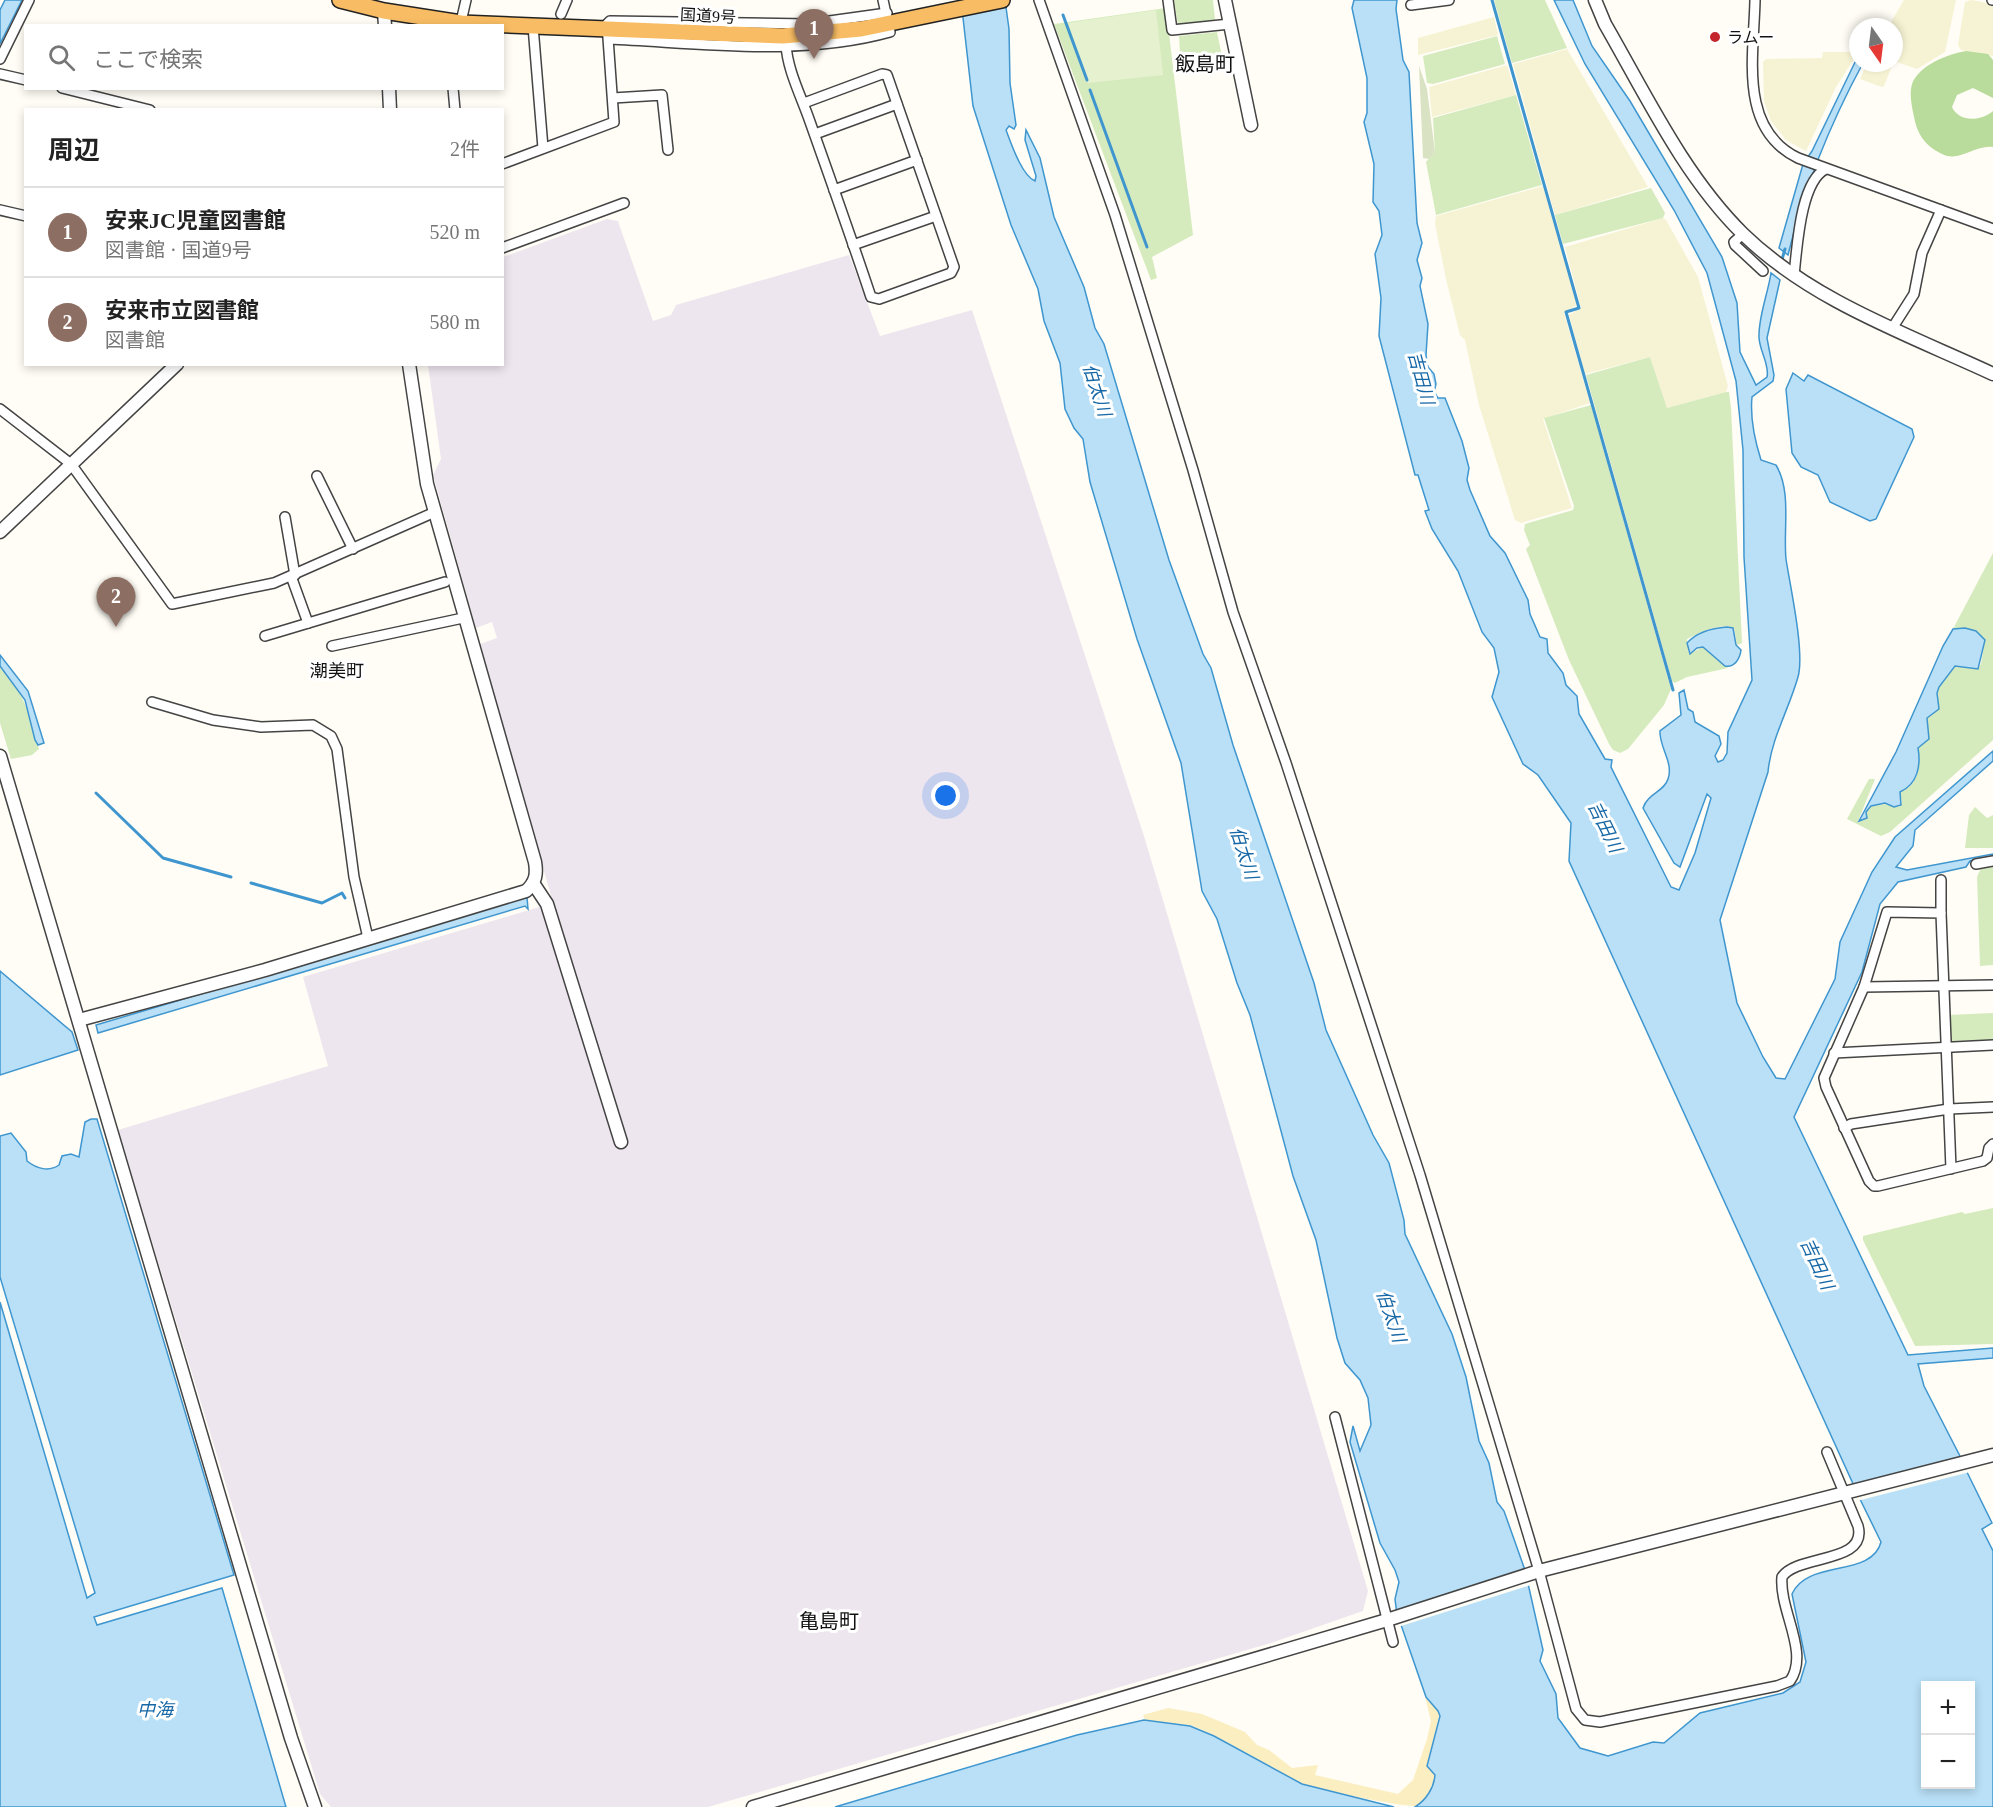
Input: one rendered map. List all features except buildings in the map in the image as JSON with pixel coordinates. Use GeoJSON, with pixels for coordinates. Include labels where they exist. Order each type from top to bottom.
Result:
{"type":"FeatureCollection","features":[{"type":"Feature","properties":{"kind":"highway","name":"国道9号"},"geometry":{"type":"LineString","coordinates":[[340,0],[384,18],[461,24]]}},
{"type":"Feature","properties":{"kind":"highway","name":"国道9号"},"geometry":{"type":"LineString","coordinates":[[504,25],[608,34],[792,36],[1002,0]]}},
{"type":"Feature","properties":{"kind":"street"},"geometry":{"type":"LineString","coordinates":[[0,58],[29,0]]}},
{"type":"Feature","properties":{"kind":"street"},"geometry":{"type":"LineString","coordinates":[[461,24],[466,0]]}},
{"type":"Feature","properties":{"kind":"street"},"geometry":{"type":"LineString","coordinates":[[561,14],[567,0]]}},
{"type":"Feature","properties":{"kind":"street"},"geometry":{"type":"LineString","coordinates":[[608,34],[786,45],[838,42],[889,33],[891,20],[883,0]]}},
{"type":"Feature","properties":{"kind":"street"},"geometry":{"type":"LineString","coordinates":[[1039,0],[1114,215],[1193,470],[1233,612],[1286,764],[1420,1175],[1539,1571],[1576,1709],[1585,1720],[1600,1722],[1777,1686],[1790,1681],[1798,1662],[1781,1592],[1782,1577],[1792,1567],[1842,1553],[1853,1547],[1859,1536],[1848,1493],[1827,1452]]}},
{"type":"Feature","properties":{"kind":"street"},"geometry":{"type":"LineString","coordinates":[[1168,0],[1172,30],[1230,24]]}},
{"type":"Feature","properties":{"kind":"street"},"geometry":{"type":"LineString","coordinates":[[1225,0],[1251,125]]}},
{"type":"Feature","properties":{"kind":"street"},"geometry":{"type":"LineString","coordinates":[[1411,5],[1449,0]]}},
{"type":"Feature","properties":{"kind":"street"},"geometry":{"type":"LineString","coordinates":[[1595,0],[1605,24],[1681,153],[1718,205],[1743,234],[1791,273],[1830,298],[1993,374]]}},
{"type":"Feature","properties":{"kind":"street"},"geometry":{"type":"LineString","coordinates":[[1755,0],[1753,84],[1759,119],[1774,142],[1804,160],[1993,229]]}},
{"type":"Feature","properties":{"kind":"street"},"geometry":{"type":"LineString","coordinates":[[504,163],[614,122],[608,34],[608,22],[613,20],[786,27],[891,20]]}},
{"type":"Feature","properties":{"kind":"street"},"geometry":{"type":"LineString","coordinates":[[533,26],[543,148]]}},
{"type":"Feature","properties":{"kind":"street"},"geometry":{"type":"LineString","coordinates":[[786,45],[804,103],[872,297],[879,299],[951,273],[954,267],[887,75],[882,74],[804,103]]}},
{"type":"Feature","properties":{"kind":"street"},"geometry":{"type":"LineString","coordinates":[[0,74],[24,80]]}},
{"type":"Feature","properties":{"kind":"street"},"geometry":{"type":"LineString","coordinates":[[70,90],[142,108]]}},
{"type":"Feature","properties":{"kind":"street"},"geometry":{"type":"LineString","coordinates":[[389,90],[390,108]]}},
{"type":"Feature","properties":{"kind":"street"},"geometry":{"type":"LineString","coordinates":[[453,90],[455,108]]}},
{"type":"Feature","properties":{"kind":"street"},"geometry":{"type":"LineString","coordinates":[[613,98],[662,95],[668,150]]}},
{"type":"Feature","properties":{"kind":"street"},"geometry":{"type":"LineString","coordinates":[[815,134],[897,104]]}},
{"type":"Feature","properties":{"kind":"street"},"geometry":{"type":"LineString","coordinates":[[834,190],[917,160]]}},
{"type":"Feature","properties":{"kind":"street"},"geometry":{"type":"LineString","coordinates":[[1791,273],[1797,235],[1815,179],[1822,167]]}},
{"type":"Feature","properties":{"kind":"street"},"geometry":{"type":"LineString","coordinates":[[504,247],[624,203]]}},
{"type":"Feature","properties":{"kind":"street"},"geometry":{"type":"LineString","coordinates":[[0,210],[24,216]]}},
{"type":"Feature","properties":{"kind":"street"},"geometry":{"type":"LineString","coordinates":[[1893,327],[1914,294],[1922,253],[1941,210]]}},
{"type":"Feature","properties":{"kind":"street"},"geometry":{"type":"LineString","coordinates":[[854,245],[936,216]]}},
{"type":"Feature","properties":{"kind":"street"},"geometry":{"type":"LineString","coordinates":[[1743,234],[1735,240],[1735,245],[1762,270]]}},
{"type":"Feature","properties":{"kind":"street"},"geometry":{"type":"LineString","coordinates":[[0,532],[171,366]]}},
{"type":"Feature","properties":{"kind":"street"},"geometry":{"type":"LineString","coordinates":[[79,1020],[526,891],[533,883],[537,871],[535,862],[464,618],[421,458],[409,366]]}},
{"type":"Feature","properties":{"kind":"street"},"geometry":{"type":"LineString","coordinates":[[0,409],[71,464],[169,603],[175,604],[274,583],[435,512]]}},
{"type":"Feature","properties":{"kind":"street"},"geometry":{"type":"LineString","coordinates":[[317,476],[353,549]]}},
{"type":"Feature","properties":{"kind":"street"},"geometry":{"type":"LineString","coordinates":[[285,517],[293,575],[308,623]]}},
{"type":"Feature","properties":{"kind":"street"},"geometry":{"type":"LineString","coordinates":[[265,636],[445,582]]}},
{"type":"Feature","properties":{"kind":"street"},"geometry":{"type":"LineString","coordinates":[[332,646],[464,618]]}},
{"type":"Feature","properties":{"kind":"street"},"geometry":{"type":"LineString","coordinates":[[152,702],[181,712],[232,723],[261,727],[313,725],[331,736],[337,749],[354,877],[368,938]]}},
{"type":"Feature","properties":{"kind":"street"},"geometry":{"type":"LineString","coordinates":[[0,756],[284,1715],[315,1807]]}},
{"type":"Feature","properties":{"kind":"street"},"geometry":{"type":"LineString","coordinates":[[1976,864],[1993,861]]}},
{"type":"Feature","properties":{"kind":"street"},"geometry":{"type":"LineString","coordinates":[[1941,880],[1942,986],[1952,1168]]}},
{"type":"Feature","properties":{"kind":"street"},"geometry":{"type":"LineString","coordinates":[[533,883],[548,904],[621,1142]]}},
{"type":"Feature","properties":{"kind":"street"},"geometry":{"type":"LineString","coordinates":[[1941,913],[1885,914],[1864,987],[1834,1053],[1824,1084],[1869,1181],[1874,1186],[1986,1160],[1989,1148],[1993,1144]]}},
{"type":"Feature","properties":{"kind":"street"},"geometry":{"type":"LineString","coordinates":[[1864,987],[1993,985]]}},
{"type":"Feature","properties":{"kind":"street"},"geometry":{"type":"LineString","coordinates":[[1834,1053],[1993,1045]]}},
{"type":"Feature","properties":{"kind":"street"},"geometry":{"type":"LineString","coordinates":[[1844,1128],[1851,1124],[1949,1109],[1993,1107]]}},
{"type":"Feature","properties":{"kind":"street"},"geometry":{"type":"LineString","coordinates":[[1335,1417],[1394,1642]]}},
{"type":"Feature","properties":{"kind":"street"},"geometry":{"type":"LineString","coordinates":[[753,1807],[1387,1620],[1539,1571],[1621,1548],[1993,1455]]}},
{"type":"Feature","properties":{"kind":"shaded area"},"geometry":{"type":"Polygon","coordinates":[[[1904,0],[1956,0],[1945,52],[1917,69],[1903,64],[1903,18],[1893,18],[1904,0]]]}},
{"type":"Feature","properties":{"kind":"shaded area"},"geometry":{"type":"Polygon","coordinates":[[[1971,0],[1993,4],[1993,56],[1961,50],[1958,45],[1965,2],[1971,0]]]}},
{"type":"Feature","properties":{"kind":"shaded area"},"geometry":{"type":"Polygon","coordinates":[[[1494,17],[1498,35],[1418,55],[1418,38],[1494,17]]]}},
{"type":"Feature","properties":{"kind":"shaded area"},"geometry":{"type":"Polygon","coordinates":[[[1567,49],[1648,187],[1555,215],[1513,64],[1567,49]]]}},
{"type":"Feature","properties":{"kind":"shaded area"},"geometry":{"type":"Polygon","coordinates":[[[1823,52],[1849,52],[1849,67],[1836,87],[1806,151],[1786,140],[1771,121],[1764,101],[1763,62],[1766,59],[1822,58],[1823,52]]]}},
{"type":"Feature","properties":{"kind":"shaded area"},"geometry":{"type":"Polygon","coordinates":[[[1507,65],[1516,95],[1432,117],[1429,87],[1507,65]]]}},
{"type":"Feature","properties":{"kind":"shaded area"},"geometry":{"type":"Polygon","coordinates":[[[1863,72],[1889,72],[1882,87],[1860,79],[1863,72]]]}},
{"type":"Feature","properties":{"kind":"shaded area"},"geometry":{"type":"Polygon","coordinates":[[[1543,186],[1577,305],[1564,313],[1590,403],[1543,419],[1572,508],[1521,523],[1515,520],[1479,405],[1465,340],[1460,335],[1446,279],[1435,224],[1436,216],[1543,186]]]}},
{"type":"Feature","properties":{"kind":"shaded area"},"geometry":{"type":"Polygon","coordinates":[[[1663,218],[1698,277],[1728,386],[1726,392],[1667,408],[1650,357],[1585,374],[1569,315],[1581,308],[1565,247],[1663,218]]]}},
{"type":"Feature","properties":{"kind":"shaded area"},"geometry":{"type":"Polygon","coordinates":[[[607,219],[618,221],[653,321],[671,315],[676,305],[849,255],[880,336],[972,310],[1144,836],[1368,1591],[1363,1611],[1271,1643],[708,1807],[331,1807],[320,1794],[118,1130],[328,1066],[303,977],[553,903],[480,644],[497,638],[492,622],[476,628],[433,475],[441,459],[428,366],[504,366],[504,257],[607,219]]]}},
{"type":"Feature","properties":{"kind":"green space"},"geometry":{"type":"Polygon","coordinates":[[[1174,0],[1213,0],[1215,20],[1178,25],[1174,0]]]}},
{"type":"Feature","properties":{"kind":"green space"},"geometry":{"type":"Polygon","coordinates":[[[1494,0],[1545,0],[1567,48],[1512,63],[1494,0]]]}},
{"type":"Feature","properties":{"kind":"green space"},"geometry":{"type":"Polygon","coordinates":[[[1166,8],[1193,235],[1152,257],[1157,278],[1151,280],[1054,24],[1166,8]]]}},
{"type":"Feature","properties":{"kind":"green space"},"geometry":{"type":"Polygon","coordinates":[[[1156,10],[1163,75],[1088,83],[1068,23],[1156,10]]]}},
{"type":"Feature","properties":{"kind":"green space"},"geometry":{"type":"Polygon","coordinates":[[[1217,32],[1224,66],[1181,71],[1179,36],[1217,32]]]}},
{"type":"Feature","properties":{"kind":"green space"},"geometry":{"type":"Polygon","coordinates":[[[1497,36],[1505,64],[1433,84],[1427,83],[1423,56],[1497,36]]]}},
{"type":"Feature","properties":{"kind":"green space"},"geometry":{"type":"Polygon","coordinates":[[[1966,51],[1988,54],[1993,60],[1993,98],[1973,88],[1957,95],[1952,107],[1960,116],[1971,119],[1983,117],[1993,111],[1993,147],[1947,156],[1930,146],[1919,133],[1912,109],[1911,88],[1916,77],[1927,66],[1966,51]]]}},
{"type":"Feature","properties":{"kind":"green space"},"geometry":{"type":"Polygon","coordinates":[[[1419,66],[1427,89],[1435,152],[1429,159],[1423,158],[1419,66]]]}},
{"type":"Feature","properties":{"kind":"green space"},"geometry":{"type":"Polygon","coordinates":[[[1516,95],[1542,185],[1436,215],[1426,162],[1435,152],[1433,118],[1516,95]]]}},
{"type":"Feature","properties":{"kind":"green space"},"geometry":{"type":"Polygon","coordinates":[[[1651,188],[1665,213],[1663,218],[1563,244],[1555,215],[1651,188]]]}},
{"type":"Feature","properties":{"kind":"green space"},"geometry":{"type":"Polygon","coordinates":[[[1650,357],[1667,408],[1729,392],[1731,408],[1742,643],[1737,645],[1734,628],[1728,627],[1710,629],[1687,639],[1689,654],[1703,647],[1728,668],[1687,677],[1675,683],[1672,681],[1586,375],[1650,357]]]}},
{"type":"Feature","properties":{"kind":"green space"},"geometry":{"type":"Polygon","coordinates":[[[1591,405],[1671,689],[1664,705],[1628,749],[1620,753],[1613,750],[1609,744],[1569,660],[1526,549],[1530,545],[1524,530],[1525,524],[1573,510],[1574,506],[1544,418],[1591,405]]]}},
{"type":"Feature","properties":{"kind":"green space"},"geometry":{"type":"Polygon","coordinates":[[[1993,553],[1993,740],[1890,832],[1881,836],[1847,819],[1869,779],[1875,779],[1858,821],[1867,818],[1866,812],[1871,806],[1885,804],[1899,807],[1902,802],[1900,792],[1911,785],[1917,774],[1918,748],[1929,739],[1927,718],[1939,709],[1937,693],[1939,687],[1956,666],[1978,669],[1981,664],[1985,640],[1971,630],[1953,629],[1993,553]]]}},
{"type":"Feature","properties":{"kind":"green space"},"geometry":{"type":"Polygon","coordinates":[[[0,666],[16,688],[29,715],[39,749],[32,755],[11,759],[0,723],[0,666]]]}},
{"type":"Feature","properties":{"kind":"green space"},"geometry":{"type":"Polygon","coordinates":[[[1975,807],[1987,818],[1993,815],[1993,848],[1965,848],[1969,815],[1975,807]]]}},
{"type":"Feature","properties":{"kind":"green space"},"geometry":{"type":"Polygon","coordinates":[[[1993,866],[1993,965],[1980,966],[1977,877],[1981,868],[1993,866]]]}},
{"type":"Feature","properties":{"kind":"green space"},"geometry":{"type":"Polygon","coordinates":[[[1993,1013],[1993,1040],[1949,1041],[1948,1015],[1993,1013]]]}},
{"type":"Feature","properties":{"kind":"green space"},"geometry":{"type":"Polygon","coordinates":[[[1993,1208],[1993,1344],[1915,1346],[1863,1236],[1962,1212],[1965,1214],[1993,1208]]]}},
{"type":"Feature","properties":{"kind":"sand"},"geometry":{"type":"Polygon","coordinates":[[[1425,1697],[1438,1711],[1439,1716],[1427,1766],[1435,1775],[1428,1792],[1416,1806],[1360,1798],[1302,1784],[1214,1735],[1190,1725],[1145,1720],[1143,1715],[1168,1708],[1202,1714],[1245,1732],[1257,1745],[1269,1750],[1292,1768],[1318,1765],[1315,1775],[1398,1794],[1413,1780],[1427,1739],[1431,1721],[1425,1697]]]}},
{"type":"Feature","properties":{"kind":"water"},"geometry":{"type":"Polygon","coordinates":[[[5,0],[22,0],[0,44],[0,10],[5,0]]]}},
{"type":"Feature","properties":{"kind":"water","name":"伯太川"},"geometry":{"type":"Polygon","coordinates":[[[961,0],[1005,0],[1009,29],[1010,83],[1016,125],[1014,129],[1009,126],[1006,130],[1021,166],[1035,181],[1036,176],[1025,140],[1026,130],[1040,158],[1054,217],[1084,287],[1095,328],[1104,344],[1169,560],[1203,654],[1211,668],[1233,745],[1314,983],[1326,1030],[1373,1135],[1389,1163],[1404,1220],[1405,1234],[1452,1334],[1466,1377],[1479,1441],[1489,1463],[1497,1502],[1504,1511],[1526,1573],[1397,1615],[1395,1599],[1399,1582],[1380,1543],[1350,1442],[1353,1426],[1360,1451],[1371,1425],[1368,1398],[1360,1380],[1345,1363],[1337,1338],[1316,1240],[1293,1176],[1250,1015],[1237,983],[1217,919],[1202,891],[1181,763],[1137,639],[1090,482],[1083,439],[1074,428],[1065,409],[1060,363],[1044,321],[1038,289],[1011,225],[973,106],[961,0]]]}},
{"type":"Feature","properties":{"kind":"water","name":"吉田川"},"geometry":{"type":"Polygon","coordinates":[[[1354,0],[1397,0],[1396,9],[1403,60],[1409,72],[1417,223],[1422,243],[1417,260],[1422,278],[1420,286],[1428,324],[1426,355],[1428,367],[1434,374],[1436,384],[1434,392],[1438,398],[1445,398],[1462,441],[1469,468],[1467,480],[1490,536],[1505,553],[1528,600],[1530,614],[1540,637],[1547,639],[1548,653],[1563,673],[1566,685],[1577,696],[1579,714],[1605,759],[1612,760],[1611,767],[1671,887],[1679,890],[1695,853],[1711,798],[1707,794],[1680,867],[1674,863],[1643,808],[1648,799],[1663,787],[1668,779],[1668,761],[1660,731],[1681,715],[1679,693],[1684,690],[1688,709],[1693,712],[1695,722],[1719,736],[1721,744],[1715,756],[1718,762],[1723,760],[1727,753],[1728,732],[1752,680],[1744,557],[1743,450],[1736,381],[1707,273],[1674,210],[1585,64],[1554,0],[1573,0],[1592,46],[1630,101],[1722,257],[1737,303],[1740,352],[1756,385],[1767,377],[1767,367],[1759,335],[1760,320],[1771,273],[1780,280],[1767,338],[1774,375],[1773,381],[1752,397],[1752,413],[1761,460],[1776,465],[1784,487],[1786,559],[1798,636],[1800,666],[1790,701],[1776,736],[1768,772],[1720,920],[1737,1003],[1763,1057],[1776,1078],[1785,1079],[1835,979],[1840,942],[1872,872],[1895,837],[1993,751],[1993,761],[1915,830],[1913,846],[1896,867],[1907,870],[1993,854],[1993,856],[1970,861],[1966,867],[1898,882],[1880,904],[1862,972],[1794,1117],[1908,1355],[1993,1348],[1993,1358],[1918,1364],[1924,1386],[1962,1460],[1855,1488],[1569,861],[1571,823],[1538,775],[1523,764],[1492,697],[1499,672],[1494,648],[1482,632],[1458,571],[1432,529],[1425,511],[1429,510],[1418,475],[1415,475],[1379,336],[1381,298],[1375,254],[1382,235],[1379,211],[1373,202],[1374,164],[1364,122],[1367,113],[1367,78],[1352,8],[1354,0]]]}},
{"type":"Feature","properties":{"kind":"water"},"geometry":{"type":"Polygon","coordinates":[[[1850,72],[1858,72],[1819,157],[1794,230],[1788,255],[1779,248],[1803,164],[1812,151],[1850,72]]]}},
{"type":"Feature","properties":{"kind":"water"},"geometry":{"type":"Polygon","coordinates":[[[1793,373],[1804,381],[1808,375],[1912,429],[1914,437],[1876,519],[1870,521],[1830,502],[1818,475],[1801,467],[1792,453],[1786,389],[1793,373]]]}},
{"type":"Feature","properties":{"kind":"water"},"geometry":{"type":"Polygon","coordinates":[[[1733,628],[1736,645],[1741,650],[1734,664],[1725,666],[1703,647],[1697,648],[1690,654],[1687,643],[1691,639],[1706,631],[1733,628]]]}},
{"type":"Feature","properties":{"kind":"water"},"geometry":{"type":"Polygon","coordinates":[[[1965,628],[1976,631],[1985,640],[1978,669],[1955,666],[1939,687],[1937,693],[1939,709],[1927,718],[1929,739],[1918,748],[1917,773],[1911,784],[1900,792],[1901,805],[1894,807],[1885,803],[1871,806],[1866,812],[1867,818],[1859,821],[1896,752],[1943,646],[1953,629],[1965,628]]]}},
{"type":"Feature","properties":{"kind":"water"},"geometry":{"type":"Polygon","coordinates":[[[0,655],[28,691],[44,743],[38,745],[35,740],[25,700],[0,666],[0,655]]]}},
{"type":"Feature","properties":{"kind":"water"},"geometry":{"type":"Polygon","coordinates":[[[527,897],[528,909],[525,906],[98,1033],[96,1025],[527,897]]]}},
{"type":"Feature","properties":{"kind":"water"},"geometry":{"type":"Polygon","coordinates":[[[0,971],[72,1032],[78,1050],[0,1075],[0,971]]]}},
{"type":"Feature","properties":{"kind":"water","name":"中海"},"geometry":{"type":"Polygon","coordinates":[[[97,1119],[234,1575],[94,1617],[97,1625],[222,1588],[286,1807],[0,1807],[0,1302],[87,1598],[95,1593],[0,1277],[0,1136],[11,1133],[26,1152],[27,1161],[39,1168],[47,1169],[59,1165],[62,1156],[71,1154],[79,1157],[85,1122],[97,1119]]]}},
{"type":"Feature","properties":{"kind":"water"},"geometry":{"type":"Polygon","coordinates":[[[1964,1466],[1992,1523],[1982,1529],[1993,1551],[1993,1807],[1415,1807],[1423,1801],[1433,1784],[1435,1775],[1427,1766],[1440,1716],[1426,1697],[1399,1619],[1527,1579],[1543,1650],[1540,1661],[1556,1694],[1558,1718],[1580,1748],[1608,1756],[1653,1742],[1664,1743],[1700,1713],[1783,1693],[1800,1682],[1806,1662],[1792,1594],[1800,1583],[1811,1576],[1865,1560],[1875,1553],[1881,1542],[1857,1493],[1964,1466]]]}},
{"type":"Feature","properties":{"kind":"water"},"geometry":{"type":"Polygon","coordinates":[[[1144,1720],[1190,1726],[1214,1736],[1302,1784],[1394,1807],[835,1807],[1077,1735],[1144,1720]]]}},
{"type":"Feature","properties":{"kind":"pier"},"geometry":{"type":"Polygon","coordinates":[[[1963,1456],[1970,1472],[1857,1501],[1850,1485],[1963,1456]]]}},
{"type":"Feature","properties":{"kind":"pier"},"geometry":{"type":"Polygon","coordinates":[[[1528,1569],[1531,1585],[1398,1627],[1393,1611],[1528,1569]]]}},
{"type":"Feature","properties":{"kind":"waterway"},"geometry":{"type":"LineString","coordinates":[[1492,0],[1579,308],[1566,312],[1673,690]]}},
{"type":"Feature","properties":{"kind":"waterway"},"geometry":{"type":"LineString","coordinates":[[1063,15],[1087,80]]}},
{"type":"Feature","properties":{"kind":"waterway"},"geometry":{"type":"LineString","coordinates":[[1090,90],[1147,247]]}},
{"type":"Feature","properties":{"kind":"waterway"},"geometry":{"type":"LineString","coordinates":[[1781,263],[1785,249]]}},
{"type":"Feature","properties":{"kind":"waterway"},"geometry":{"type":"LineString","coordinates":[[96,793],[163,858],[231,877]]}},
{"type":"Feature","properties":{"kind":"waterway"},"geometry":{"type":"LineString","coordinates":[[251,883],[322,903],[342,893],[345,898]]}},
{"type":"Feature","properties":{"kind":"place","name":"ラムー"},"geometry":{"type":"Point","coordinates":[1715,37]}},
{"type":"Feature","properties":{"kind":"place","name":"安来JC児童図書館"},"geometry":{"type":"Point","coordinates":[814,59]}},
{"type":"Feature","properties":{"kind":"place","name":"安来市立図書館"},"geometry":{"type":"Point","coordinates":[116,627]}},
{"type":"Feature","properties":{"kind":"district","name":"飯島町"},"geometry":{"type":"Point","coordinates":[1205,64]}},
{"type":"Feature","properties":{"kind":"district","name":"潮美町"},"geometry":{"type":"Point","coordinates":[337,671]}},
{"type":"Feature","properties":{"kind":"district","name":"亀島町"},"geometry":{"type":"Point","coordinates":[829,1621]}}]}
